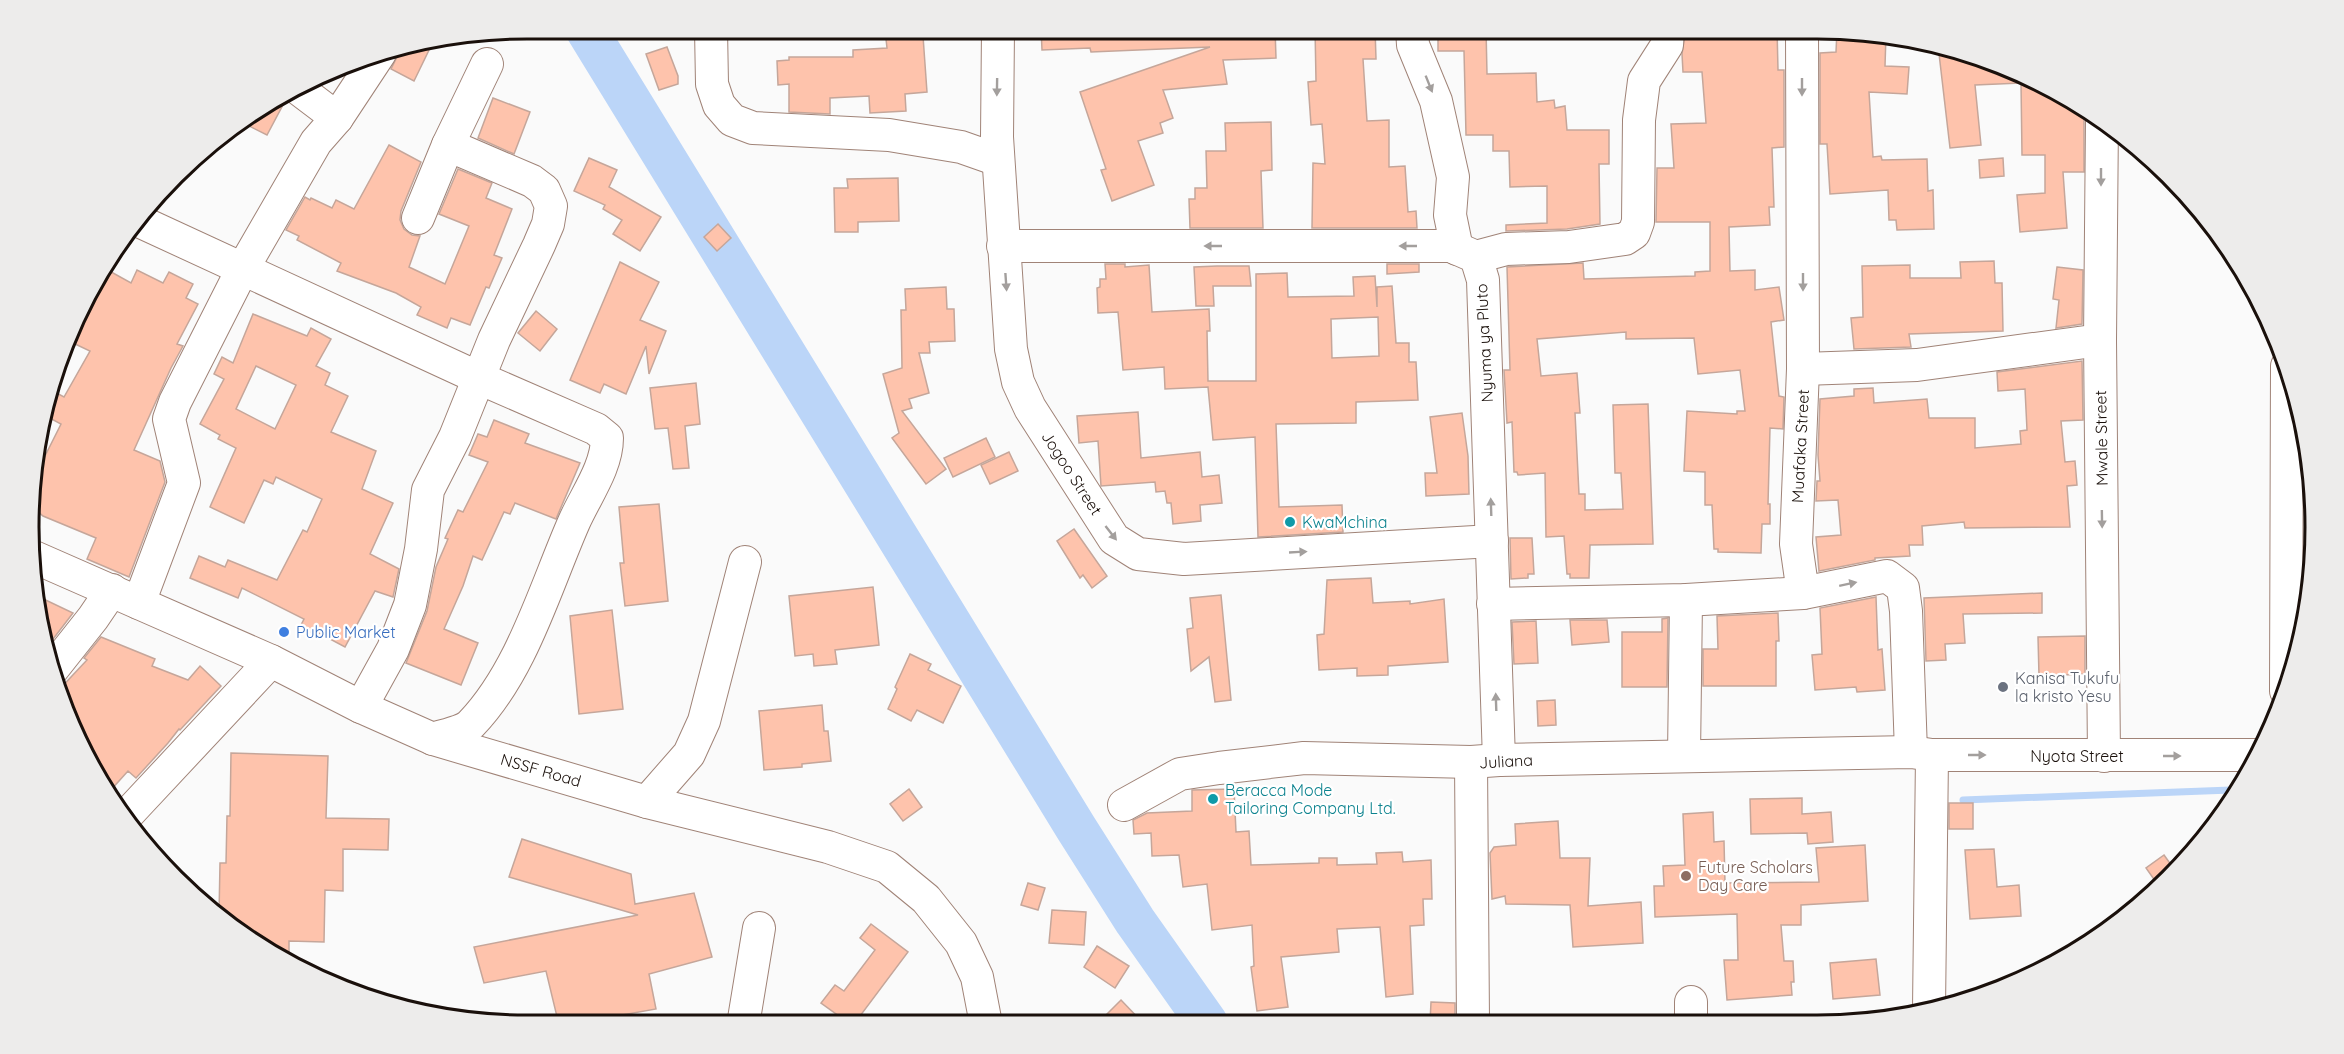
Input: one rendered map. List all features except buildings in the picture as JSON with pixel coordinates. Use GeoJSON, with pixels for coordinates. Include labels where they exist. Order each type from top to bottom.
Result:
{"type":"FeatureCollection","features":[{"type":"Feature","properties":{"kind":"street"},"geometry":{"type":"LineString","coordinates":[[711,39],[712,84],[718,105],[732,120],[753,128],[889,135],[961,147],[998,160]]}},
{"type":"Feature","properties":{"kind":"street","name":"Jogoo Street"},"geometry":{"type":"LineString","coordinates":[[998,39],[998,160],[1003,246],[1011,349],[1018,381],[1030,408],[1114,539],[1138,554],[1184,559],[1492,541]]}},
{"type":"Feature","properties":{"kind":"street","name":"Nyuma ya Pluto"},"geometry":{"type":"LineString","coordinates":[[1413,39],[1436,101],[1453,177],[1450,215],[1467,253],[1483,280],[1493,604],[1473,1015]]}},
{"type":"Feature","properties":{"kind":"street"},"geometry":{"type":"LineString","coordinates":[[1003,246],[1451,246],[1467,253],[1569,247],[1625,239],[1634,233],[1638,222],[1639,120],[1644,81],[1667,45],[1667,39]]}},
{"type":"Feature","properties":{"kind":"street","name":"Muafaka Street"},"geometry":{"type":"LineString","coordinates":[[1802,39],[1803,369],[1796,544],[1803,593]]}},
{"type":"Feature","properties":{"kind":"street"},"geometry":{"type":"LineString","coordinates":[[58,662],[93,618],[125,596],[184,483],[169,419],[174,402],[242,270],[316,142],[337,118],[373,64]]}},
{"type":"Feature","properties":{"kind":"street"},"geometry":{"type":"LineString","coordinates":[[418,218],[448,145],[487,64]]}},
{"type":"Feature","properties":{"kind":"street"},"geometry":{"type":"LineString","coordinates":[[304,93],[337,118]]}},
{"type":"Feature","properties":{"kind":"street","name":"Mwale Street"},"geometry":{"type":"LineString","coordinates":[[2102,131],[2100,340],[2104,756]]}},
{"type":"Feature","properties":{"kind":"street"},"geometry":{"type":"LineString","coordinates":[[361,707],[393,650],[410,605],[421,549],[428,490],[455,437],[507,309],[548,224],[551,206],[544,190],[531,181],[448,145]]}},
{"type":"Feature","properties":{"kind":"street"},"geometry":{"type":"LineString","coordinates":[[145,224],[479,378],[596,429],[607,438],[607,452],[574,521],[549,584],[512,665],[492,698],[469,726],[433,739]]}},
{"type":"Feature","properties":{"kind":"street"},"geometry":{"type":"LineString","coordinates":[[1803,369],[1917,365],[2100,340]]}},
{"type":"Feature","properties":{"kind":"street"},"geometry":{"type":"LineString","coordinates":[[2286,394],[2286,660]]}},
{"type":"Feature","properties":{"kind":"street","name":"NSSF Road"},"geometry":{"type":"LineString","coordinates":[[40,560],[271,661],[361,707],[433,739],[647,802],[828,847],[887,867],[926,899],[961,943],[977,977],[984,1015]]}},
{"type":"Feature","properties":{"kind":"street"},"geometry":{"type":"LineString","coordinates":[[647,802],[689,753],[704,721],[745,562]]}},
{"type":"Feature","properties":{"kind":"street"},"geometry":{"type":"LineString","coordinates":[[1493,604],[1686,600],[1803,593],[1887,576],[1903,588],[1929,1002]]}},
{"type":"Feature","properties":{"kind":"street"},"geometry":{"type":"LineString","coordinates":[[1684,756],[1686,600]]}},
{"type":"Feature","properties":{"kind":"street"},"geometry":{"type":"LineString","coordinates":[[131,811],[271,661]]}},
{"type":"Feature","properties":{"kind":"street","name":"Nyota Street"},"geometry":{"type":"LineString","coordinates":[[1914,753],[2246,760]]}},
{"type":"Feature","properties":{"kind":"street","name":"Juliana"},"geometry":{"type":"LineString","coordinates":[[1124,805],[1180,774],[1304,758],[1485,761],[1914,753]]}},
{"type":"Feature","properties":{"kind":"street"},"geometry":{"type":"LineString","coordinates":[[746,1015],[759,928]]}},
{"type":"Feature","properties":{"kind":"waterway"},"geometry":{"type":"LineString","coordinates":[[592,39],[1076,828],[1135,921],[1201,1015]]}},
{"type":"Feature","properties":{"kind":"waterway"},"geometry":{"type":"LineString","coordinates":[[1963,800],[2228,790]]}},
{"type":"Feature","properties":{"kind":"place","name":"KwaMchina"},"geometry":{"type":"Point","coordinates":[1290,522]}},
{"type":"Feature","properties":{"kind":"place","name":"Public Market"},"geometry":{"type":"Point","coordinates":[284,632]}},
{"type":"Feature","properties":{"kind":"place","name":"Kanisa Tukufu la kristo Yesu"},"geometry":{"type":"Point","coordinates":[2003,687]}},
{"type":"Feature","properties":{"kind":"place","name":"Beracca Mode Tailoring Company Ltd."},"geometry":{"type":"Point","coordinates":[1213,799]}},
{"type":"Feature","properties":{"kind":"place","name":"Future Scholars Day Care"},"geometry":{"type":"Point","coordinates":[1686,876]}}]}
